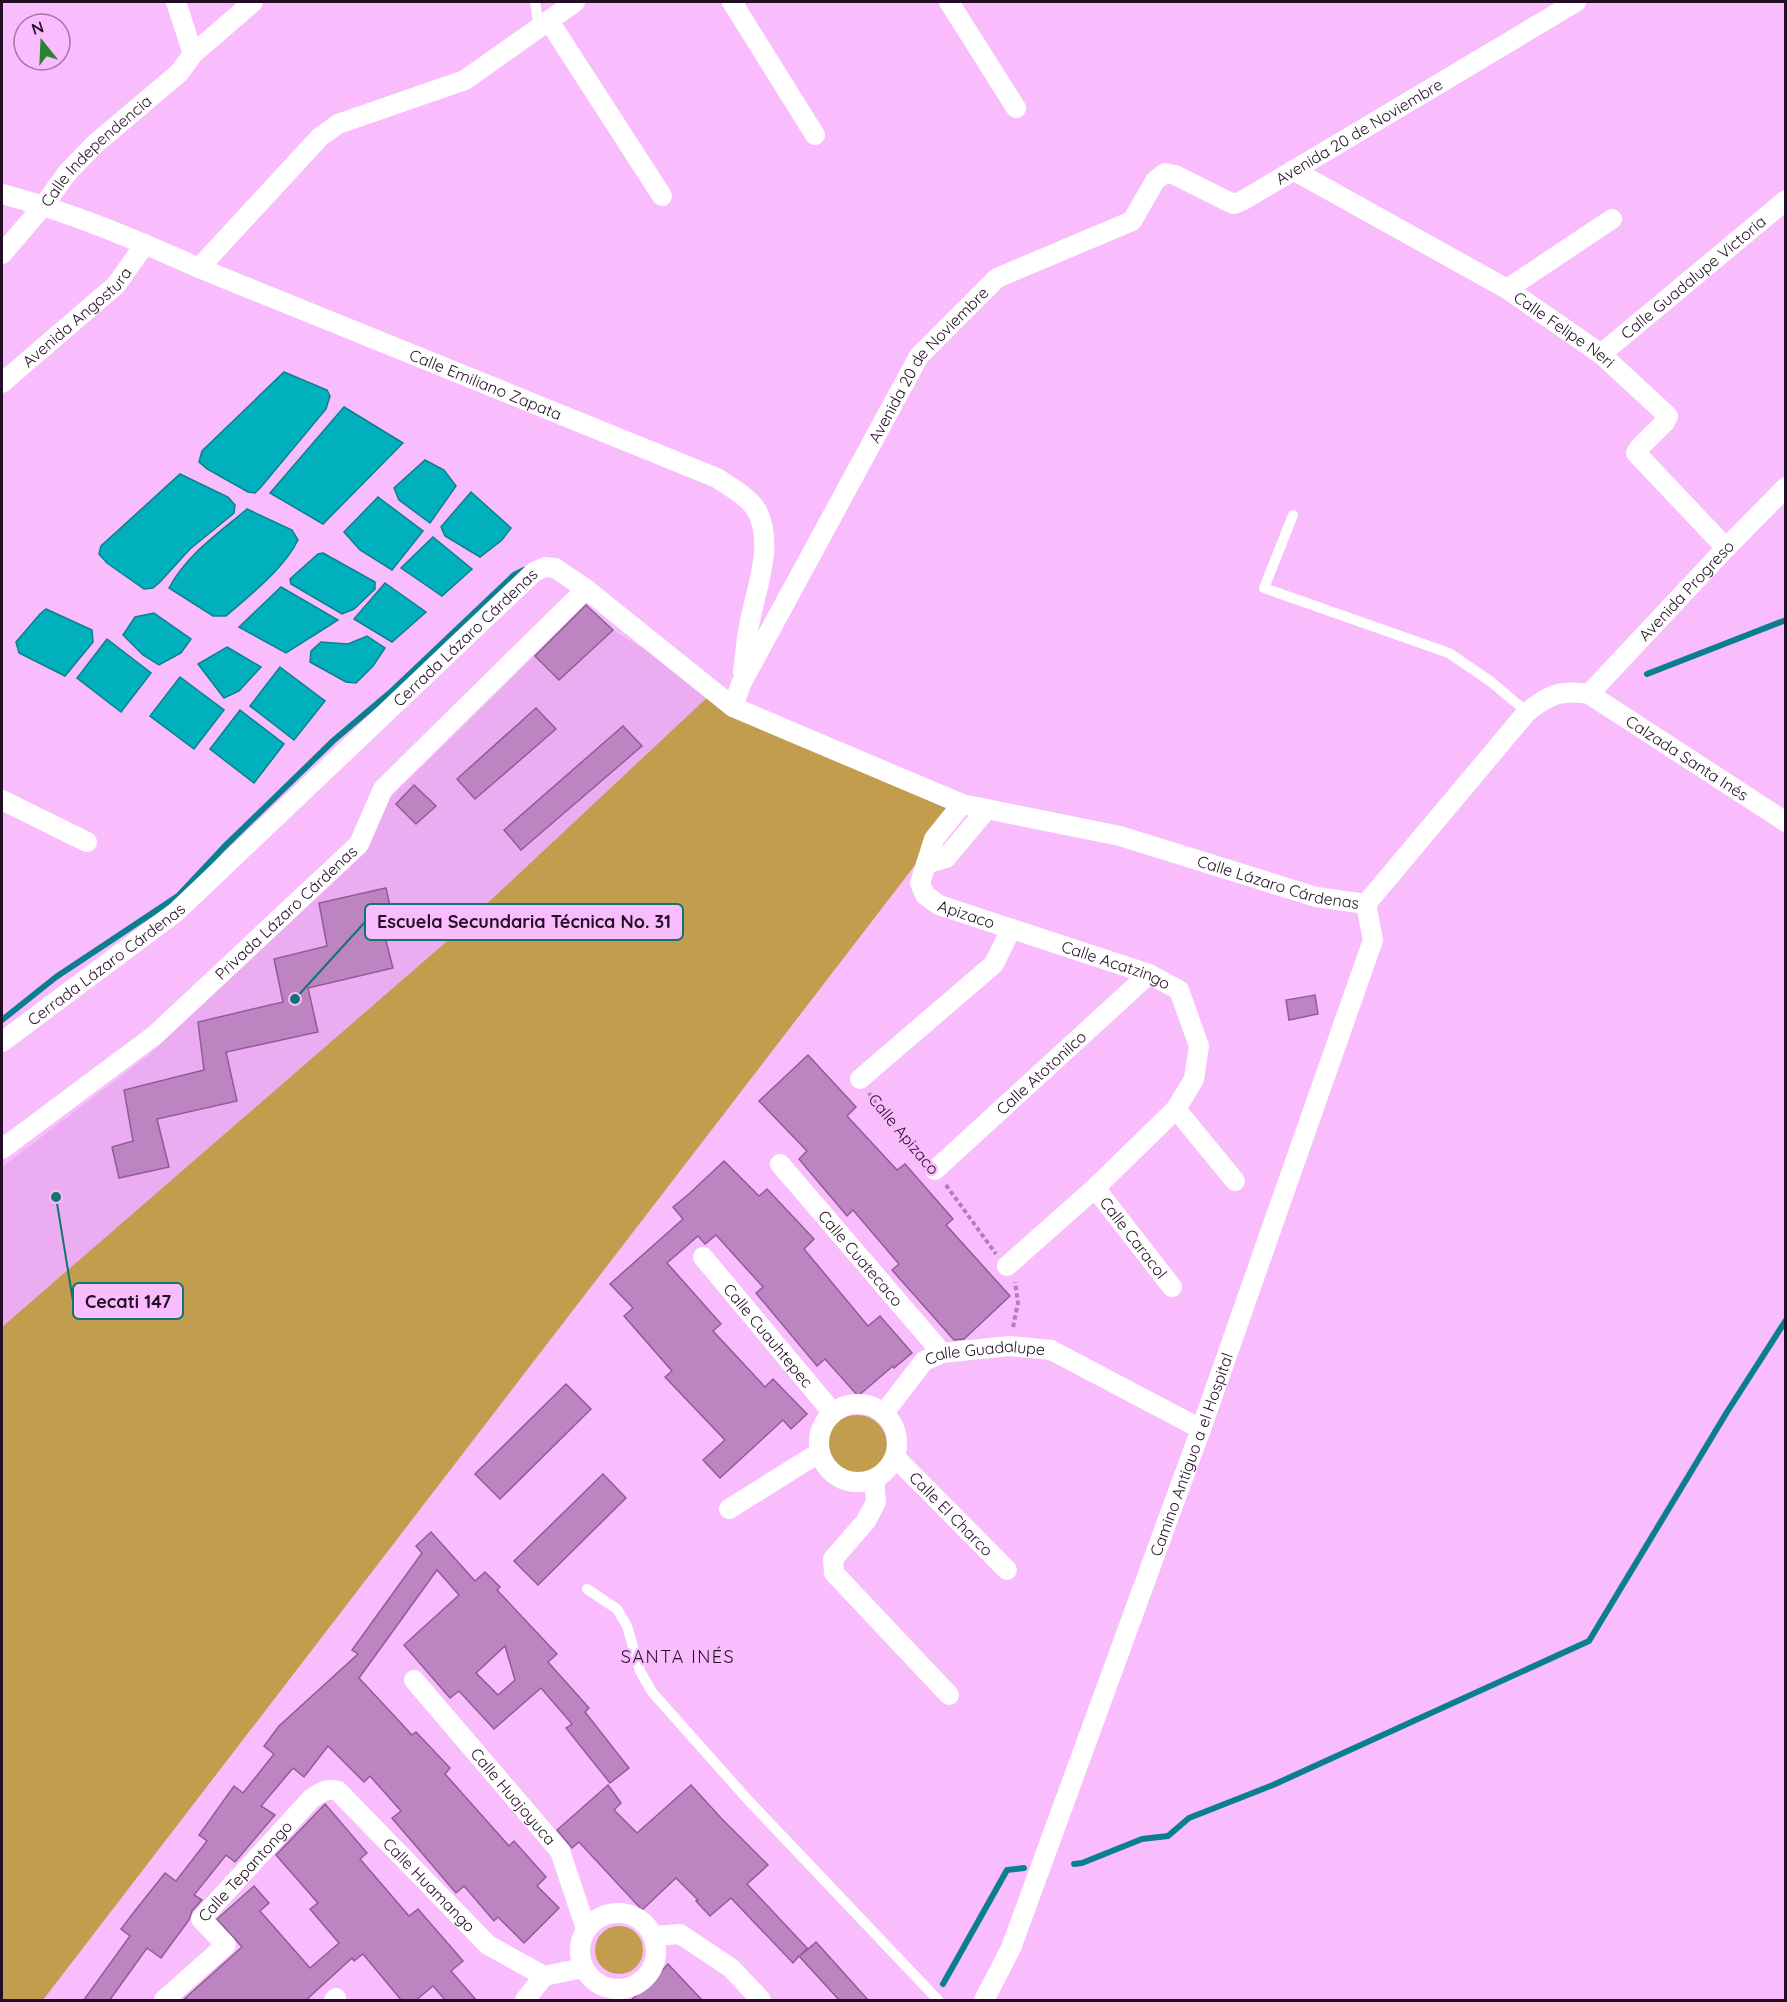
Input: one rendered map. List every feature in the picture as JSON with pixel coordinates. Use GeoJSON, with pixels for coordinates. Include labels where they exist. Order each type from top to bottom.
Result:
{"type":"FeatureCollection","features":[{"type":"Feature","properties":{"kind":"street"},"geometry":{"type":"LineString","coordinates":[[176,2],[193,54]]}},
{"type":"Feature","properties":{"kind":"street","name":"Calle Independencia"},"geometry":{"type":"LineString","coordinates":[[2,254],[44,206],[67,173],[95,144],[179,73],[193,54],[253,2]]}},
{"type":"Feature","properties":{"kind":"street"},"geometry":{"type":"LineString","coordinates":[[199,268],[320,137],[338,124],[465,80],[575,2]]}},
{"type":"Feature","properties":{"kind":"street"},"geometry":{"type":"LineString","coordinates":[[732,2],[816,135]]}},
{"type":"Feature","properties":{"kind":"street"},"geometry":{"type":"LineString","coordinates":[[949,2],[1016,108]]}},
{"type":"Feature","properties":{"kind":"street","name":"Avenida 20 de Noviembre"},"geometry":{"type":"LineString","coordinates":[[733,707],[741,684],[919,356],[997,278],[1132,221],[1155,181],[1165,173],[1175,175],[1234,204],[1242,201],[1576,2]]}},
{"type":"Feature","properties":{"kind":"street"},"geometry":{"type":"LineString","coordinates":[[544,24],[662,196]]}},
{"type":"Feature","properties":{"kind":"street","name":"Calle Felipe Neri"},"geometry":{"type":"LineString","coordinates":[[1293,170],[1507,289],[1601,354],[1668,416],[1636,453],[1726,548]]}},
{"type":"Feature","properties":{"kind":"street","name":"Calle Emiliano Zapata"},"geometry":{"type":"LineString","coordinates":[[2,194],[44,206],[145,244],[717,478],[738,492],[756,510],[763,531],[764,552],[749,626],[741,684]]}},
{"type":"Feature","properties":{"kind":"street","name":"Calle Guadalupe Victoria"},"geometry":{"type":"LineString","coordinates":[[1601,354],[1785,200]]}},
{"type":"Feature","properties":{"kind":"street"},"geometry":{"type":"LineString","coordinates":[[1507,289],[1612,219]]}},
{"type":"Feature","properties":{"kind":"street","name":"Avenida Angostura"},"geometry":{"type":"LineString","coordinates":[[2,383],[116,285],[145,244]]}},
{"type":"Feature","properties":{"kind":"street","name":"Avenida Progreso"},"geometry":{"type":"LineString","coordinates":[[1589,694],[1726,548],[1782,499]]}},
{"type":"Feature","properties":{"kind":"street","name":"Cerrada Lázaro Cárdenas"},"geometry":{"type":"LineString","coordinates":[[2,1042],[176,912],[534,572],[545,567],[555,568],[586,589],[733,707],[962,804],[987,808]]}},
{"type":"Feature","properties":{"kind":"street","name":"Privada Lázaro Cárdenas"},"geometry":{"type":"LineString","coordinates":[[2,1149],[155,1035],[359,844],[382,789],[586,589]]}},
{"type":"Feature","properties":{"kind":"street","name":"Calle Lázaro Cárdenas"},"geometry":{"type":"LineString","coordinates":[[987,808],[1120,836],[1316,897],[1366,904],[1527,712],[1549,696],[1558,693],[1589,694]]}},
{"type":"Feature","properties":{"kind":"street","name":"Calzada Santa Inés"},"geometry":{"type":"LineString","coordinates":[[1589,694],[1785,822]]}},
{"type":"Feature","properties":{"kind":"street"},"geometry":{"type":"LineString","coordinates":[[2,800],[87,842]]}},
{"type":"Feature","properties":{"kind":"street"},"geometry":{"type":"LineString","coordinates":[[926,864],[934,839],[962,804]]}},
{"type":"Feature","properties":{"kind":"street"},"geometry":{"type":"LineString","coordinates":[[926,864],[946,858],[987,808]]}},
{"type":"Feature","properties":{"kind":"street","name":"Apizaco"},"geometry":{"type":"LineString","coordinates":[[926,864],[920,883],[926,895],[939,905],[1011,929]]}},
{"type":"Feature","properties":{"kind":"street","name":"Camino Antiguo a el Hospital"},"geometry":{"type":"LineString","coordinates":[[984,2001],[1011,1948],[1201,1429],[1373,940],[1366,904]]}},
{"type":"Feature","properties":{"kind":"street","name":"Calle Acatzingo"},"geometry":{"type":"LineString","coordinates":[[1011,929],[1149,974],[1179,990],[1199,1046],[1194,1079],[1176,1109]]}},
{"type":"Feature","properties":{"kind":"street","name":"Calle Apizaco"},"geometry":{"type":"LineString","coordinates":[[860,1079],[994,964],[1011,929]]}},
{"type":"Feature","properties":{"kind":"street","name":"Calle Atotonilco"},"geometry":{"type":"LineString","coordinates":[[935,1170],[1149,974]]}},
{"type":"Feature","properties":{"kind":"street"},"geometry":{"type":"LineString","coordinates":[[1176,1109],[1235,1182]]}},
{"type":"Feature","properties":{"kind":"street","name":"Calle Caracol"},"geometry":{"type":"LineString","coordinates":[[1007,1266],[1095,1188],[1176,1109]]}},
{"type":"Feature","properties":{"kind":"street","name":"Calle Cuatecaco"},"geometry":{"type":"LineString","coordinates":[[780,1164],[942,1353]]}},
{"type":"Feature","properties":{"kind":"street","name":"Calle Caracol"},"geometry":{"type":"LineString","coordinates":[[1095,1188],[1172,1287]]}},
{"type":"Feature","properties":{"kind":"street","name":"Calle Cuauhtepec"},"geometry":{"type":"LineString","coordinates":[[703,1257],[833,1413]]}},
{"type":"Feature","properties":{"kind":"street","name":"Calle Guadalupe"},"geometry":{"type":"LineString","coordinates":[[884,1413],[924,1361],[942,1353],[1009,1346],[1051,1350],[1201,1429]]}},
{"type":"Feature","properties":{"kind":"street"},"geometry":{"type":"LineString","coordinates":[[858,1404],[884,1413],[896,1433],[895,1457],[883,1473],[874,1479],[857,1482],[840,1479],[827,1468],[820,1452],[820,1431],[833,1413],[845,1406],[858,1404]]}},
{"type":"Feature","properties":{"kind":"street"},"geometry":{"type":"LineString","coordinates":[[729,1509],[820,1452]]}},
{"type":"Feature","properties":{"kind":"street","name":"Calle El Charco"},"geometry":{"type":"LineString","coordinates":[[895,1457],[1006,1570]]}},
{"type":"Feature","properties":{"kind":"street"},"geometry":{"type":"LineString","coordinates":[[874,1479],[876,1502],[866,1521],[833,1559],[834,1573],[949,1695]]}},
{"type":"Feature","properties":{"kind":"street","name":"Calle Huajoyuca"},"geometry":{"type":"LineString","coordinates":[[414,1680],[560,1851],[586,1929]]}},
{"type":"Feature","properties":{"kind":"street","name":"Calle Tepantongo"},"geometry":{"type":"LineString","coordinates":[[164,2001],[226,1944],[201,1919],[311,1799],[324,1790]]}},
{"type":"Feature","properties":{"kind":"street","name":"Calle Huamango"},"geometry":{"type":"LineString","coordinates":[[324,1790],[338,1791],[488,1945],[544,1976]]}},
{"type":"Feature","properties":{"kind":"street"},"geometry":{"type":"LineString","coordinates":[[618,1912],[642,1920],[653,1936],[656,1953],[654,1964],[648,1975],[639,1983],[604,1994],[583,1968],[579,1957],[580,1944],[586,1929],[593,1921],[605,1914],[618,1912]]}},
{"type":"Feature","properties":{"kind":"street"},"geometry":{"type":"LineString","coordinates":[[653,1936],[680,1934],[731,1968],[761,2001]]}},
{"type":"Feature","properties":{"kind":"street"},"geometry":{"type":"LineString","coordinates":[[525,2001],[544,1976],[583,1968]]}},
{"type":"Feature","properties":{"kind":"lane"},"geometry":{"type":"LineString","coordinates":[[535,2],[544,24]]}},
{"type":"Feature","properties":{"kind":"lane"},"geometry":{"type":"LineString","coordinates":[[1293,515],[1264,588],[1449,653],[1490,681],[1527,712]]}},
{"type":"Feature","properties":{"kind":"lane"},"geometry":{"type":"LineString","coordinates":[[587,1589],[617,1609],[627,1626],[640,1671],[651,1692],[748,1800],[938,2001]]}},
{"type":"Feature","properties":{"kind":"path","name":"Calle Apizaco"},"geometry":{"type":"LineString","coordinates":[[860,1079],[879,1108],[935,1170],[1014,1277],[1018,1303],[1009,1346]]}},
{"type":"Feature","properties":{"kind":"shaded area"},"geometry":{"type":"Polygon","coordinates":[[[284,372],[327,390],[330,396],[326,409],[261,487],[255,493],[248,492],[199,462],[202,451],[284,372]]]}},
{"type":"Feature","properties":{"kind":"shaded area"},"geometry":{"type":"Polygon","coordinates":[[[344,407],[403,443],[323,524],[270,493],[344,407]]]}},
{"type":"Feature","properties":{"kind":"shaded area"},"geometry":{"type":"Polygon","coordinates":[[[425,460],[444,470],[456,486],[430,523],[399,500],[394,488],[425,460]]]}},
{"type":"Feature","properties":{"kind":"shaded area"},"geometry":{"type":"Polygon","coordinates":[[[180,474],[228,497],[235,505],[234,513],[190,549],[153,588],[144,589],[107,563],[99,554],[101,546],[180,474]]]}},
{"type":"Feature","properties":{"kind":"shaded area"},"geometry":{"type":"Polygon","coordinates":[[[471,492],[511,528],[502,540],[480,557],[445,536],[441,527],[471,492]]]}},
{"type":"Feature","properties":{"kind":"shaded area"},"geometry":{"type":"Polygon","coordinates":[[[378,497],[423,531],[392,570],[360,550],[344,532],[378,497]]]}},
{"type":"Feature","properties":{"kind":"shaded area"},"geometry":{"type":"Polygon","coordinates":[[[247,509],[292,530],[298,540],[284,561],[256,590],[226,616],[213,616],[169,588],[184,565],[247,509]]]}},
{"type":"Feature","properties":{"kind":"shaded area"},"geometry":{"type":"Polygon","coordinates":[[[433,537],[472,569],[442,596],[401,568],[433,537]]]}},
{"type":"Feature","properties":{"kind":"shaded area"},"geometry":{"type":"Polygon","coordinates":[[[323,553],[375,582],[375,589],[354,609],[342,614],[291,584],[290,579],[318,554],[323,553]]]}},
{"type":"Feature","properties":{"kind":"shaded area"},"geometry":{"type":"Polygon","coordinates":[[[385,583],[426,612],[392,642],[354,619],[385,583]]]}},
{"type":"Feature","properties":{"kind":"shaded area"},"geometry":{"type":"Polygon","coordinates":[[[281,587],[338,620],[286,653],[239,627],[281,587]]]}},
{"type":"Feature","properties":{"kind":"shaded area"},"geometry":{"type":"Polygon","coordinates":[[[586,605],[613,630],[713,692],[446,942],[2,1327],[2,1167],[149,1055],[366,852],[381,807],[586,605]]]}},
{"type":"Feature","properties":{"kind":"shaded area"},"geometry":{"type":"Polygon","coordinates":[[[46,609],[92,630],[93,642],[65,676],[19,653],[16,642],[46,609]]]}},
{"type":"Feature","properties":{"kind":"shaded area"},"geometry":{"type":"Polygon","coordinates":[[[154,613],[191,639],[181,653],[159,665],[143,655],[123,635],[135,617],[154,613]]]}},
{"type":"Feature","properties":{"kind":"shaded area"},"geometry":{"type":"Polygon","coordinates":[[[367,636],[385,648],[373,666],[356,683],[346,682],[310,662],[311,651],[321,642],[348,644],[367,636]]]}},
{"type":"Feature","properties":{"kind":"shaded area"},"geometry":{"type":"Polygon","coordinates":[[[107,639],[151,673],[121,712],[77,678],[107,639]]]}},
{"type":"Feature","properties":{"kind":"shaded area"},"geometry":{"type":"Polygon","coordinates":[[[227,647],[261,667],[239,691],[224,698],[198,664],[227,647]]]}},
{"type":"Feature","properties":{"kind":"shaded area"},"geometry":{"type":"Polygon","coordinates":[[[280,667],[325,701],[294,740],[250,706],[280,667]]]}},
{"type":"Feature","properties":{"kind":"shaded area"},"geometry":{"type":"Polygon","coordinates":[[[180,677],[224,710],[194,749],[150,716],[180,677]]]}},
{"type":"Feature","properties":{"kind":"shaded area"},"geometry":{"type":"Polygon","coordinates":[[[713,692],[962,804],[43,2000],[2,2000],[2,1327],[446,942],[713,692]]]}},
{"type":"Feature","properties":{"kind":"shaded area"},"geometry":{"type":"Polygon","coordinates":[[[240,710],[284,744],[254,783],[210,749],[240,710]]]}},
{"type":"Feature","properties":{"kind":"shaded area"},"geometry":{"type":"Polygon","coordinates":[[[857,1415],[878,1424],[887,1445],[878,1466],[857,1475],[836,1466],[827,1445],[836,1424],[857,1415]]]}},
{"type":"Feature","properties":{"kind":"shaded area"},"geometry":{"type":"Polygon","coordinates":[[[614,1926],[624,1926],[639,1936],[643,1950],[642,1959],[633,1970],[624,1974],[614,1974],[599,1964],[595,1955],[595,1945],[605,1930],[614,1926]]]}},
{"type":"Feature","properties":{"kind":"building"},"geometry":{"type":"Polygon","coordinates":[[[586,605],[613,630],[559,680],[535,656],[586,605]]]}},
{"type":"Feature","properties":{"kind":"building"},"geometry":{"type":"Polygon","coordinates":[[[536,708],[556,729],[475,799],[457,779],[536,708]]]}},
{"type":"Feature","properties":{"kind":"building"},"geometry":{"type":"Polygon","coordinates":[[[623,726],[642,746],[521,850],[504,830],[623,726]]]}},
{"type":"Feature","properties":{"kind":"building"},"geometry":{"type":"Polygon","coordinates":[[[414,785],[436,806],[416,824],[396,804],[414,785]]]}},
{"type":"Feature","properties":{"kind":"building"},"geometry":{"type":"Polygon","coordinates":[[[386,888],[393,920],[381,922],[393,968],[308,988],[318,1032],[226,1052],[237,1101],[157,1119],[169,1167],[119,1178],[112,1147],[133,1141],[124,1090],[204,1070],[198,1022],[283,1002],[274,959],[327,946],[319,903],[386,888]]]}},
{"type":"Feature","properties":{"kind":"building"},"geometry":{"type":"Polygon","coordinates":[[[1315,995],[1318,1014],[1289,1020],[1286,1000],[1315,995]]]}},
{"type":"Feature","properties":{"kind":"building"},"geometry":{"type":"Polygon","coordinates":[[[808,1055],[856,1107],[847,1116],[897,1170],[905,1164],[953,1219],[946,1225],[1010,1296],[964,1339],[954,1340],[892,1270],[899,1264],[853,1210],[847,1216],[799,1159],[807,1151],[759,1101],[808,1055]]]}},
{"type":"Feature","properties":{"kind":"building"},"geometry":{"type":"Polygon","coordinates":[[[724,1161],[759,1196],[767,1189],[814,1239],[804,1249],[868,1326],[880,1316],[912,1353],[858,1396],[825,1359],[817,1366],[756,1293],[763,1287],[716,1235],[705,1244],[698,1236],[667,1263],[721,1324],[713,1331],[765,1387],[773,1379],[807,1414],[791,1429],[783,1420],[720,1478],[703,1460],[725,1440],[665,1377],[672,1371],[624,1316],[633,1308],[610,1284],[683,1219],[673,1207],[724,1161]]]}},
{"type":"Feature","properties":{"kind":"building"},"geometry":{"type":"Polygon","coordinates":[[[566,1384],[591,1409],[500,1499],[475,1474],[566,1384]]]}},
{"type":"Feature","properties":{"kind":"building"},"geometry":{"type":"Polygon","coordinates":[[[603,1474],[626,1498],[538,1585],[514,1561],[603,1474]]]}},
{"type":"Feature","properties":{"kind":"building"},"geometry":{"type":"Polygon","coordinates":[[[431,1532],[475,1581],[485,1572],[500,1587],[497,1590],[557,1654],[548,1662],[589,1708],[585,1712],[629,1768],[610,1783],[566,1728],[572,1724],[541,1688],[494,1729],[459,1691],[450,1698],[404,1645],[459,1595],[437,1570],[359,1678],[412,1735],[416,1732],[450,1768],[445,1774],[509,1846],[514,1841],[546,1877],[537,1886],[559,1908],[524,1943],[498,1917],[494,1921],[464,1886],[456,1893],[392,1818],[401,1811],[370,1776],[364,1782],[328,1746],[304,1777],[293,1768],[261,1806],[275,1815],[235,1862],[226,1855],[194,1895],[202,1900],[192,1911],[189,1920],[161,1958],[147,1948],[109,2001],[83,2001],[130,1936],[121,1929],[134,1912],[165,1873],[176,1881],[207,1841],[199,1835],[234,1786],[243,1793],[274,1754],[264,1746],[279,1726],[358,1654],[352,1650],[422,1553],[416,1546],[431,1532]],[[505,1646],[476,1673],[498,1695],[515,1680],[505,1646]]]}},
{"type":"Feature","properties":{"kind":"building"},"geometry":{"type":"Polygon","coordinates":[[[608,1785],[621,1803],[614,1810],[637,1833],[691,1785],[768,1865],[747,1884],[807,1948],[800,1956],[816,1942],[869,2001],[840,2001],[799,1956],[793,1963],[731,1898],[710,1916],[676,1878],[642,1910],[579,1842],[572,1848],[557,1830],[608,1785]]]}},
{"type":"Feature","properties":{"kind":"building"},"geometry":{"type":"Polygon","coordinates":[[[325,1804],[367,1853],[360,1859],[409,1916],[418,1909],[463,1961],[451,1971],[477,2001],[446,2001],[433,1986],[415,2001],[402,2001],[363,1954],[354,1961],[352,1958],[305,2001],[182,2001],[242,1947],[217,1919],[254,1886],[269,1903],[260,1911],[310,1968],[339,1943],[310,1909],[318,1903],[276,1855],[325,1804]]]}},
{"type":"Feature","properties":{"kind":"building"},"geometry":{"type":"Polygon","coordinates":[[[668,1964],[703,2001],[630,2001],[653,1980],[668,1964]]]}},
{"type":"Feature","properties":{"kind":"waterway"},"geometry":{"type":"LineString","coordinates":[[2,1020],[56,977],[178,896],[224,847],[334,740],[393,690],[514,575],[524,570]]}},
{"type":"Feature","properties":{"kind":"waterway"},"geometry":{"type":"LineString","coordinates":[[1647,674],[1786,620]]}},
{"type":"Feature","properties":{"kind":"waterway"},"geometry":{"type":"LineString","coordinates":[[1074,1864],[1082,1863],[1142,1839],[1168,1836],[1189,1818],[1273,1785],[1589,1641],[1727,1412],[1786,1320]]}},
{"type":"Feature","properties":{"kind":"waterway"},"geometry":{"type":"LineString","coordinates":[[943,1984],[1007,1870],[1024,1868]]}},
{"type":"Feature","properties":{"kind":"place","name":"Escuela Secundaria Técnica No. 31"},"geometry":{"type":"Point","coordinates":[295,999]}},
{"type":"Feature","properties":{"kind":"place","name":"Cecati 147"},"geometry":{"type":"Point","coordinates":[56,1197]}},
{"type":"Feature","properties":{"kind":"district","name":"SANTA INÉS"},"geometry":{"type":"Point","coordinates":[678,1657]}}]}
